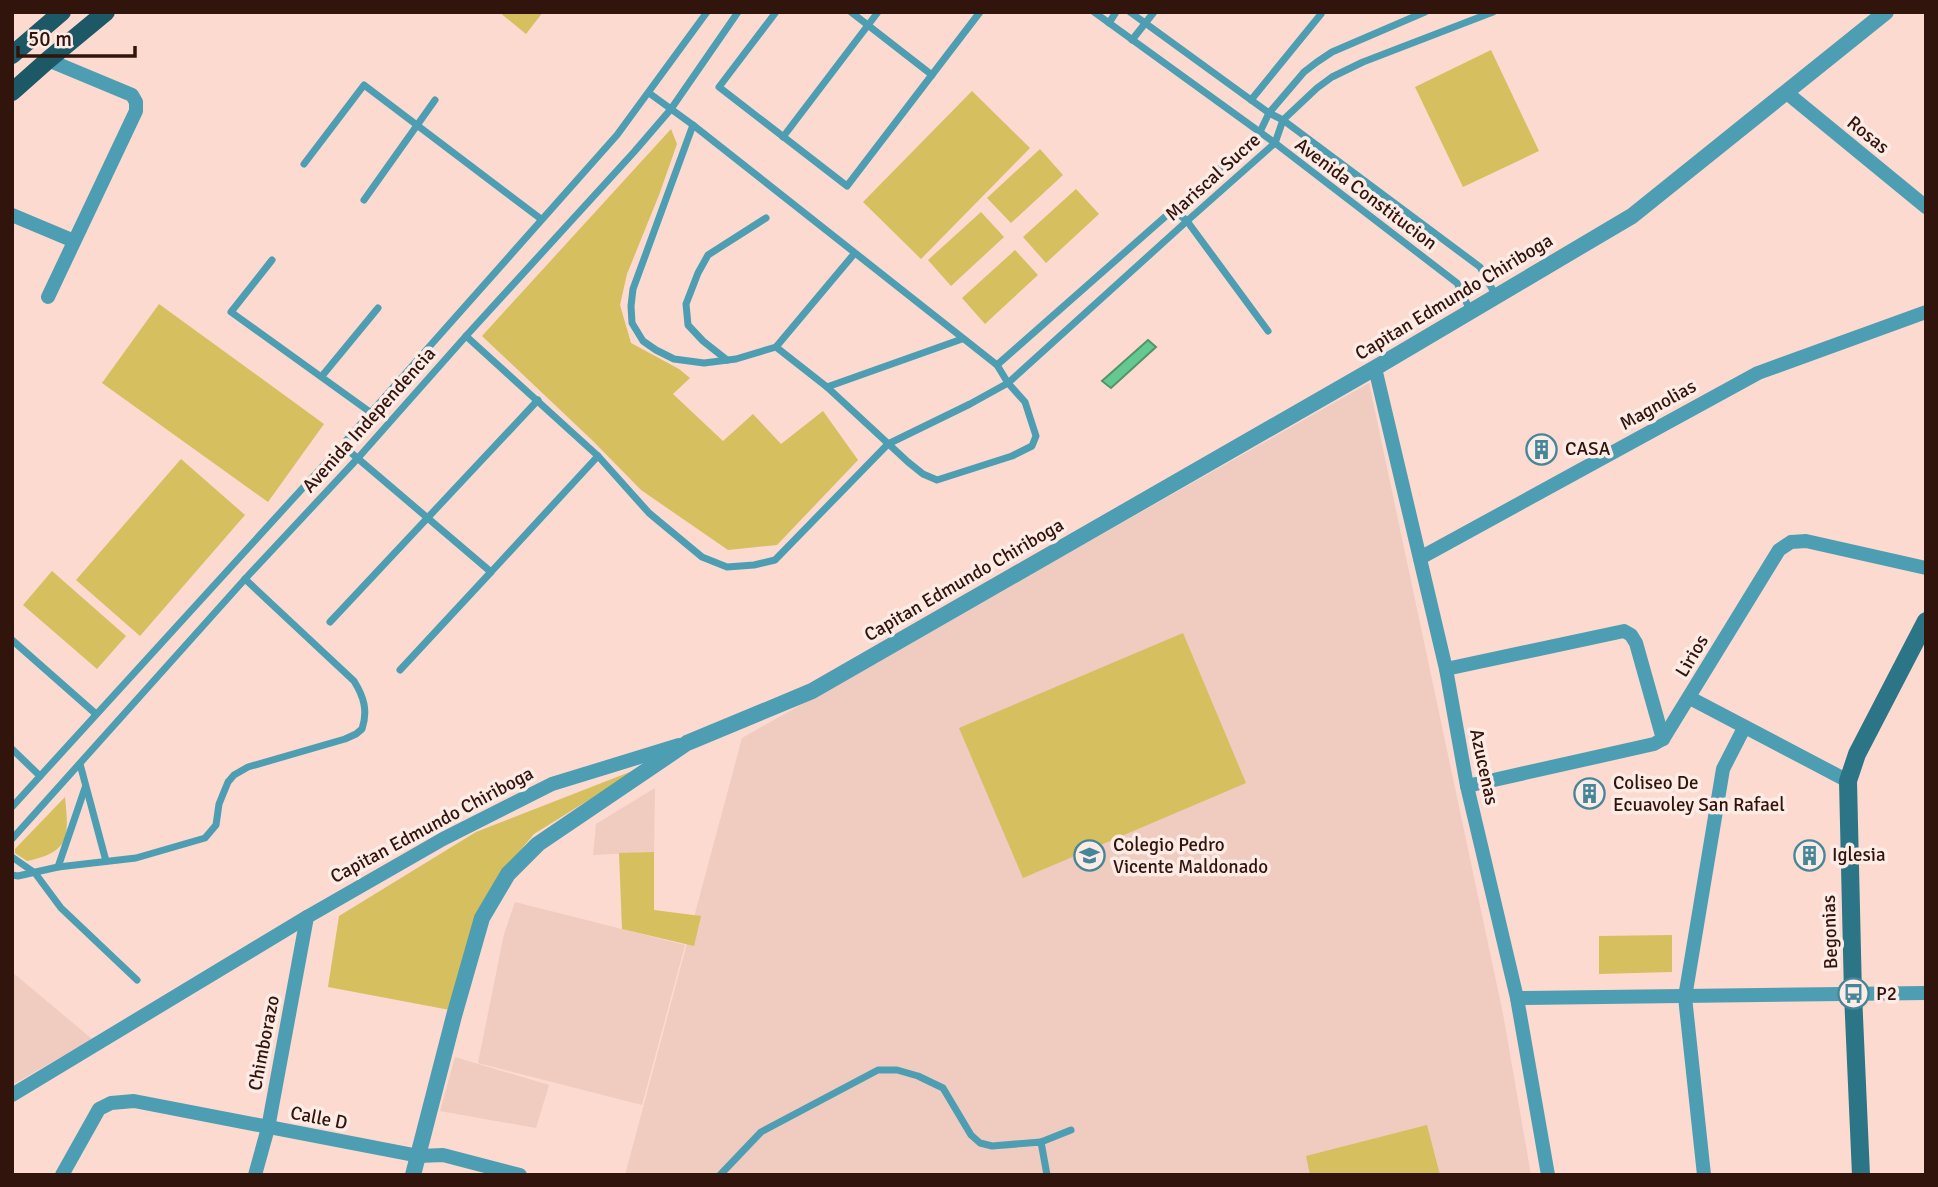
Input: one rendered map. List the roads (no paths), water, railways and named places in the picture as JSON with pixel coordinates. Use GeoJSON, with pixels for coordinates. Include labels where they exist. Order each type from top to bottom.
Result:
{"type":"FeatureCollection","features":[{"type":"Feature","properties":{"kind":"main road"},"geometry":{"type":"LineString","coordinates":[[12,55],[62,12]]}},
{"type":"Feature","properties":{"kind":"main road"},"geometry":{"type":"LineString","coordinates":[[12,92],[106,12]]}},
{"type":"Feature","properties":{"kind":"main road","name":"Begonias"},"geometry":{"type":"LineString","coordinates":[[1861,1175],[1848,781],[1857,754],[1926,621]]}},
{"type":"Feature","properties":{"kind":"street","name":"Capitan Edmundo Chiriboga"},"geometry":{"type":"LineString","coordinates":[[12,1095],[307,917],[443,839],[552,784],[687,743],[812,691],[1375,368],[1632,216],[1886,12]]}},
{"type":"Feature","properties":{"kind":"street"},"geometry":{"type":"LineString","coordinates":[[48,60],[132,95],[136,102],[136,111],[48,297]]}},
{"type":"Feature","properties":{"kind":"street","name":"Rosas"},"geometry":{"type":"LineString","coordinates":[[1787,93],[1926,207]]}},
{"type":"Feature","properties":{"kind":"street"},"geometry":{"type":"LineString","coordinates":[[12,215],[74,241]]}},
{"type":"Feature","properties":{"kind":"street","name":"Magnolias"},"geometry":{"type":"LineString","coordinates":[[1420,558],[1758,373],[1926,312]]}},
{"type":"Feature","properties":{"kind":"street","name":"Azucenas"},"geometry":{"type":"LineString","coordinates":[[1375,368],[1446,669],[1468,786],[1517,998],[1548,1175]]}},
{"type":"Feature","properties":{"kind":"street","name":"Lirios"},"geometry":{"type":"LineString","coordinates":[[1663,739],[1779,550],[1791,542],[1806,541],[1926,568]]}},
{"type":"Feature","properties":{"kind":"street"},"geometry":{"type":"LineString","coordinates":[[1446,669],[1624,631],[1631,635],[1636,643],[1663,739],[1654,744],[1468,786]]}},
{"type":"Feature","properties":{"kind":"street"},"geometry":{"type":"LineString","coordinates":[[1690,698],[1848,781]]}},
{"type":"Feature","properties":{"kind":"street"},"geometry":{"type":"LineString","coordinates":[[1703,1175],[1685,997],[1723,769],[1744,728]]}},
{"type":"Feature","properties":{"kind":"street"},"geometry":{"type":"LineString","coordinates":[[413,1175],[482,918],[508,874],[538,844],[687,743]]}},
{"type":"Feature","properties":{"kind":"street","name":"Chimborazo"},"geometry":{"type":"LineString","coordinates":[[256,1175],[268,1128],[307,917]]}},
{"type":"Feature","properties":{"kind":"street"},"geometry":{"type":"LineString","coordinates":[[1517,998],[1926,993]]}},
{"type":"Feature","properties":{"kind":"street","name":"Calle D"},"geometry":{"type":"LineString","coordinates":[[62,1175],[99,1109],[111,1103],[134,1101],[419,1156],[443,1155],[520,1175]]}},
{"type":"Feature","properties":{"kind":"lane","name":"Avenida Independencia"},"geometry":{"type":"LineString","coordinates":[[12,807],[342,444],[617,135],[707,12]]}},
{"type":"Feature","properties":{"kind":"lane","name":"Avenida Independencia"},"geometry":{"type":"LineString","coordinates":[[12,839],[671,109],[738,12]]}},
{"type":"Feature","properties":{"kind":"lane"},"geometry":{"type":"LineString","coordinates":[[776,12],[719,87],[847,186],[979,12]]}},
{"type":"Feature","properties":{"kind":"lane"},"geometry":{"type":"LineString","coordinates":[[851,12],[932,75]]}},
{"type":"Feature","properties":{"kind":"lane"},"geometry":{"type":"LineString","coordinates":[[783,137],[878,12]]}},
{"type":"Feature","properties":{"kind":"lane","name":"Avenida Constitucion"},"geometry":{"type":"LineString","coordinates":[[1094,12],[1275,144],[1457,283],[1471,312]]}},
{"type":"Feature","properties":{"kind":"lane"},"geometry":{"type":"LineString","coordinates":[[1108,23],[1116,12]]}},
{"type":"Feature","properties":{"kind":"lane","name":"Avenida Constitucion"},"geometry":{"type":"LineString","coordinates":[[1130,12],[1269,113],[1283,120],[1480,267],[1496,297]]}},
{"type":"Feature","properties":{"kind":"lane"},"geometry":{"type":"LineString","coordinates":[[1132,40],[1154,12]]}},
{"type":"Feature","properties":{"kind":"lane","name":"Mariscal Sucre"},"geometry":{"type":"LineString","coordinates":[[996,365],[1259,134],[1269,113],[1304,72],[1332,52],[1425,12]]}},
{"type":"Feature","properties":{"kind":"lane","name":"Mariscal Sucre"},"geometry":{"type":"LineString","coordinates":[[887,444],[1008,383],[1275,144],[1283,120],[1332,77],[1363,62],[1493,12]]}},
{"type":"Feature","properties":{"kind":"lane"},"geometry":{"type":"LineString","coordinates":[[1251,100],[1321,13]]}},
{"type":"Feature","properties":{"kind":"lane"},"geometry":{"type":"LineString","coordinates":[[304,164],[364,85],[541,219]]}},
{"type":"Feature","properties":{"kind":"lane"},"geometry":{"type":"LineString","coordinates":[[649,93],[996,365],[1025,402],[1037,436],[1032,446],[1012,456],[937,480],[923,474],[827,387],[776,346]]}},
{"type":"Feature","properties":{"kind":"lane"},"geometry":{"type":"LineString","coordinates":[[364,200],[435,100]]}},
{"type":"Feature","properties":{"kind":"lane"},"geometry":{"type":"LineString","coordinates":[[693,125],[634,289],[632,323],[643,341],[674,359],[705,363],[727,360],[776,346],[854,254]]}},
{"type":"Feature","properties":{"kind":"lane"},"geometry":{"type":"LineString","coordinates":[[1173,209],[1187,221],[1268,331]]}},
{"type":"Feature","properties":{"kind":"lane"},"geometry":{"type":"LineString","coordinates":[[727,360],[688,325],[686,304],[708,255],[766,218]]}},
{"type":"Feature","properties":{"kind":"lane"},"geometry":{"type":"LineString","coordinates":[[272,260],[231,312],[370,412]]}},
{"type":"Feature","properties":{"kind":"lane"},"geometry":{"type":"LineString","coordinates":[[322,376],[378,308]]}},
{"type":"Feature","properties":{"kind":"lane"},"geometry":{"type":"LineString","coordinates":[[466,336],[598,456],[649,513],[702,557],[727,566],[754,565],[775,560],[887,444]]}},
{"type":"Feature","properties":{"kind":"lane"},"geometry":{"type":"LineString","coordinates":[[827,387],[962,339]]}},
{"type":"Feature","properties":{"kind":"lane"},"geometry":{"type":"LineString","coordinates":[[330,622],[538,400]]}},
{"type":"Feature","properties":{"kind":"lane"},"geometry":{"type":"LineString","coordinates":[[342,444],[491,572]]}},
{"type":"Feature","properties":{"kind":"lane"},"geometry":{"type":"LineString","coordinates":[[400,670],[598,456]]}},
{"type":"Feature","properties":{"kind":"lane"},"geometry":{"type":"LineString","coordinates":[[12,875],[136,858],[205,838],[216,825],[219,804],[228,782],[234,775],[248,767],[345,739],[362,729],[365,709],[362,695],[354,681],[245,579]]}},
{"type":"Feature","properties":{"kind":"lane"},"geometry":{"type":"LineString","coordinates":[[12,640],[96,714]]}},
{"type":"Feature","properties":{"kind":"lane"},"geometry":{"type":"LineString","coordinates":[[12,749],[40,776]]}},
{"type":"Feature","properties":{"kind":"lane"},"geometry":{"type":"LineString","coordinates":[[79,764],[106,861]]}},
{"type":"Feature","properties":{"kind":"lane"},"geometry":{"type":"LineString","coordinates":[[58,867],[86,787]]}},
{"type":"Feature","properties":{"kind":"lane"},"geometry":{"type":"LineString","coordinates":[[12,857],[35,873],[61,908],[137,980]]}},
{"type":"Feature","properties":{"kind":"lane"},"geometry":{"type":"LineString","coordinates":[[720,1175],[761,1132],[878,1070],[897,1070],[943,1088],[971,1135],[980,1143],[992,1146],[1041,1142],[1070,1130]]}},
{"type":"Feature","properties":{"kind":"lane"},"geometry":{"type":"LineString","coordinates":[[1041,1142],[1047,1175]]}},
{"type":"Feature","properties":{"kind":"place","name":"CASA"},"geometry":{"type":"Point","coordinates":[1542,449]}},
{"type":"Feature","properties":{"kind":"place","name":"Coliseo De Ecuavoley San Rafael"},"geometry":{"type":"Point","coordinates":[1590,794]}},
{"type":"Feature","properties":{"kind":"place","name":"Iglesia"},"geometry":{"type":"Point","coordinates":[1809,855]}},
{"type":"Feature","properties":{"kind":"place","name":"Colegio Pedro Vicente Maldonado"},"geometry":{"type":"Point","coordinates":[1090,856]}},
{"type":"Feature","properties":{"kind":"place","name":"P2"},"geometry":{"type":"Point","coordinates":[1853,994]}}]}
